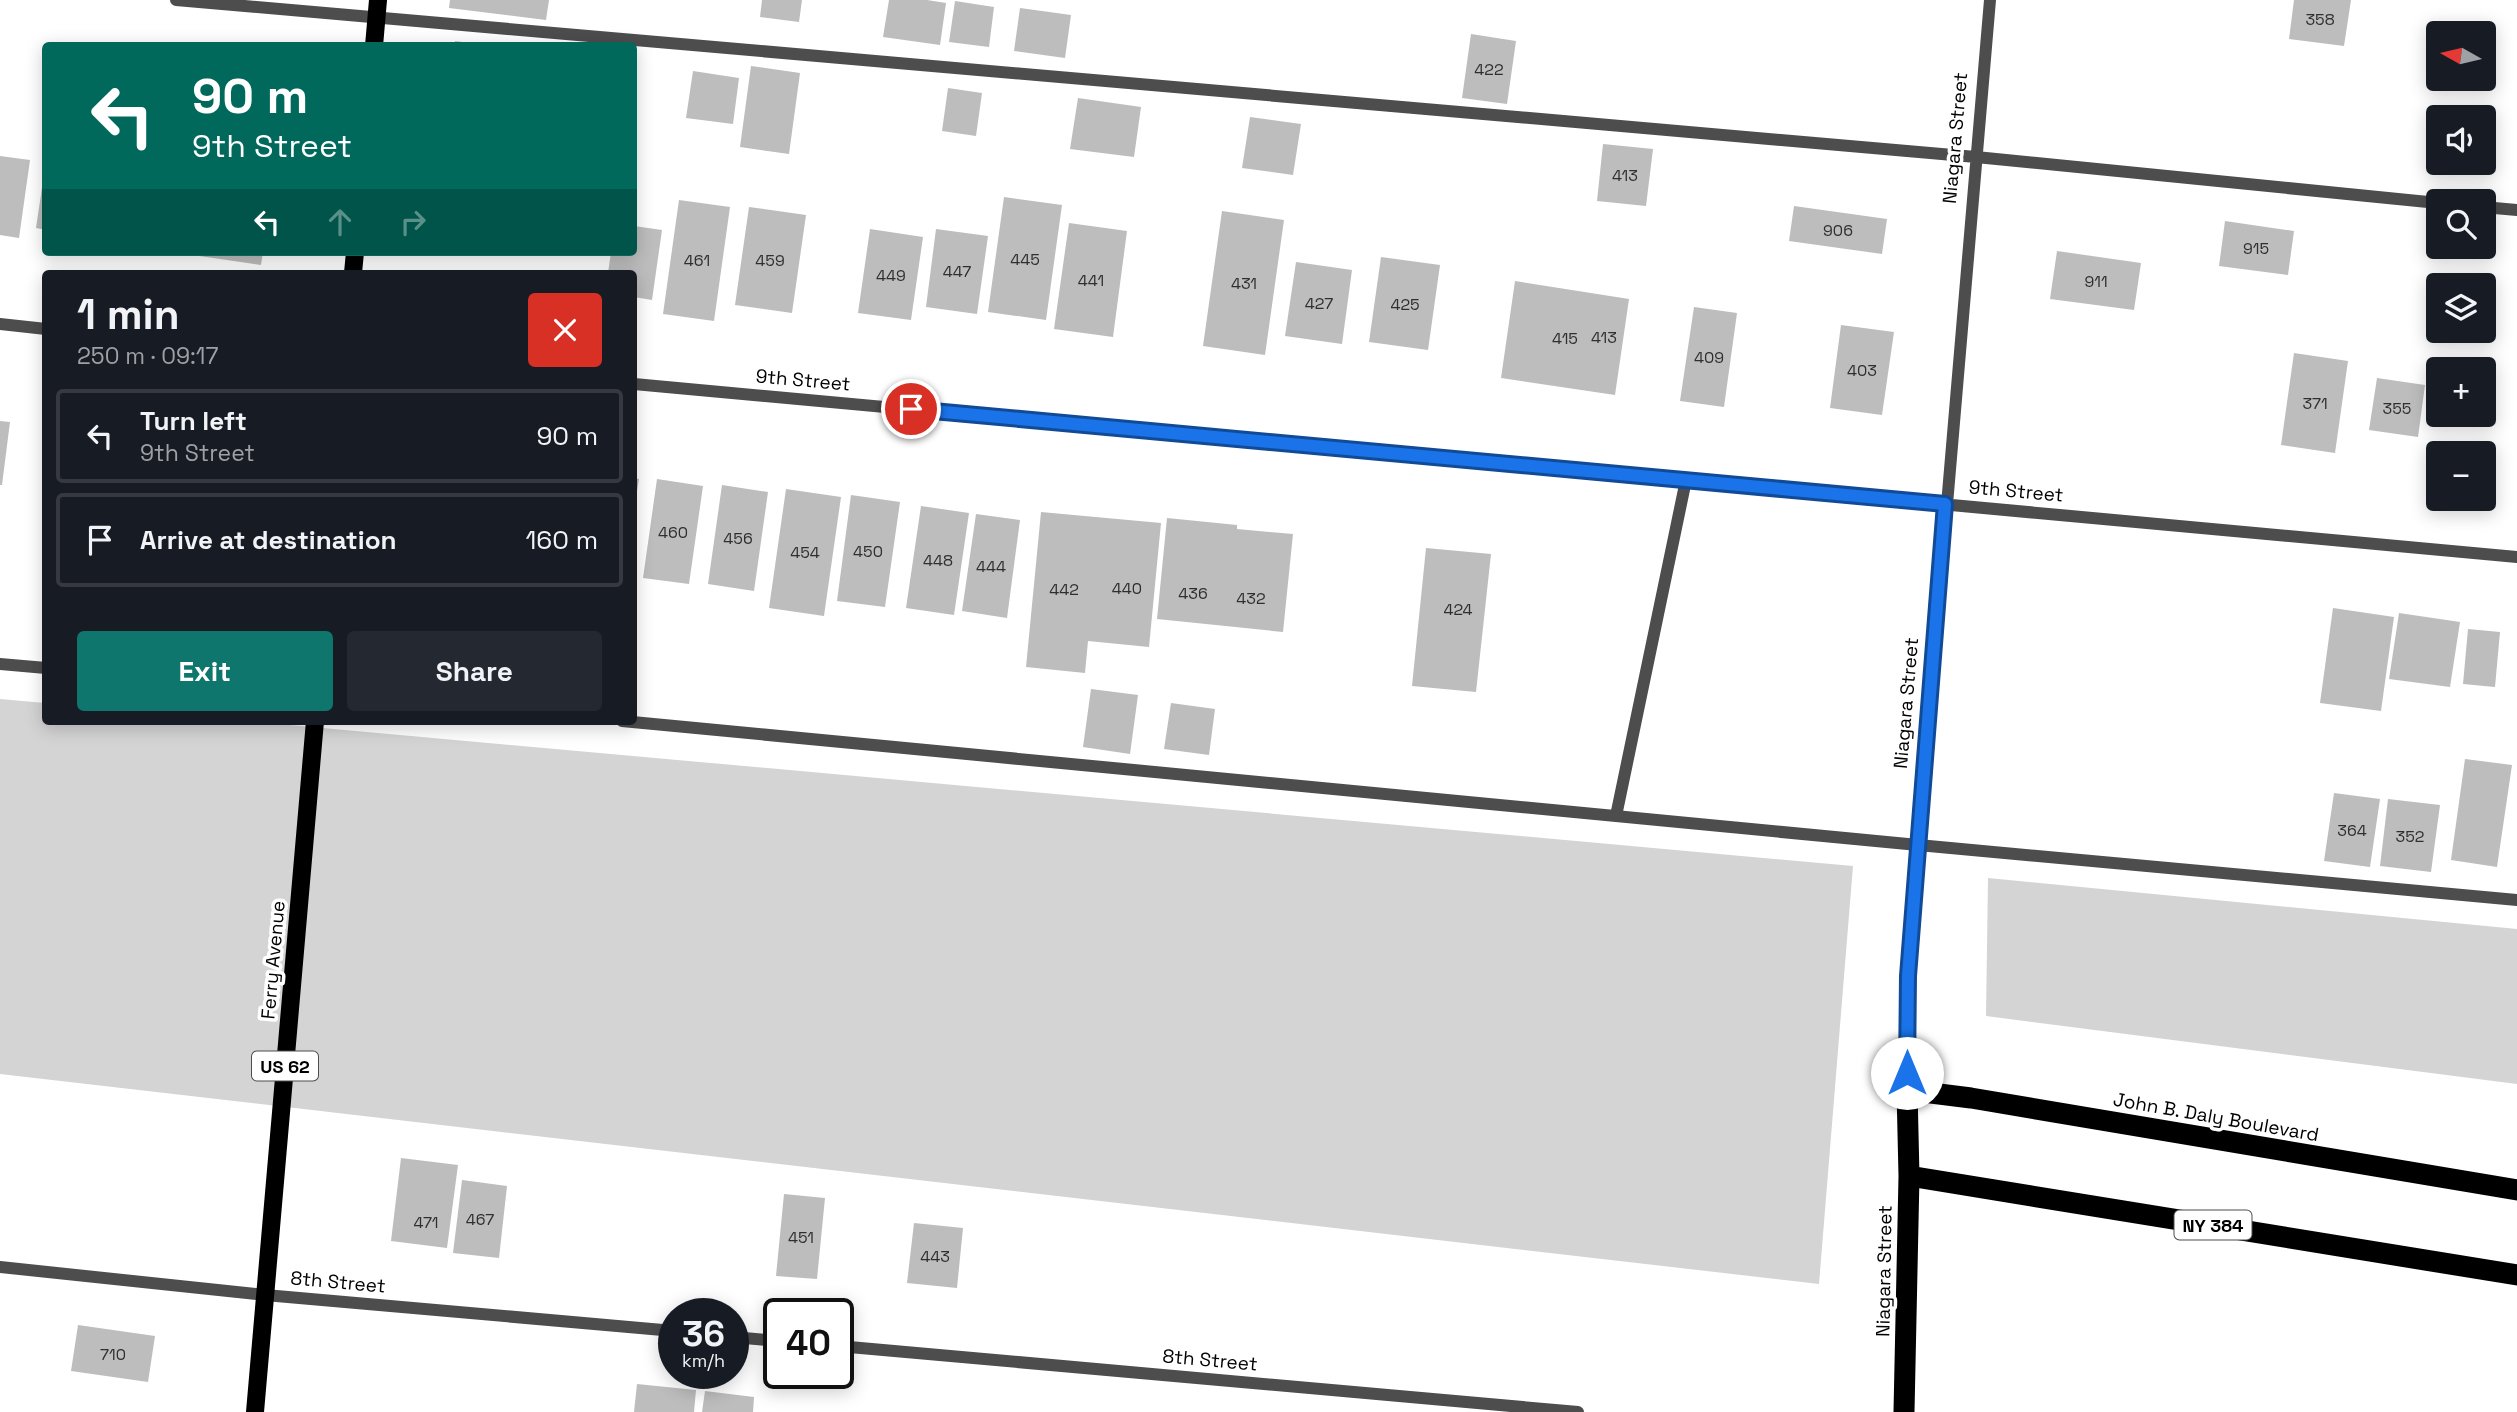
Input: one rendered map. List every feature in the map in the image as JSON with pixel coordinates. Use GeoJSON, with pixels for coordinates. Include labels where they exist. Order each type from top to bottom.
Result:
{"type":"FeatureCollection","features":[{"type":"Feature","properties":{"kind":"highway","name":"Niagara Street"},"geometry":{"type":"LineString","coordinates":[[1904,1412],[1909,1176],[1907,1090]]}},
{"type":"Feature","properties":{"kind":"highway","name":"John B. Daly Boulevard"},"geometry":{"type":"LineString","coordinates":[[1907,1090],[1971,1098],[2517,1190]]}},
{"type":"Feature","properties":{"kind":"highway","name":"NY 384"},"geometry":{"type":"LineString","coordinates":[[1909,1176],[2517,1275]]}},
{"type":"Feature","properties":{"kind":"main road"},"geometry":{"type":"LineString","coordinates":[[374,42],[378,0]]}},
{"type":"Feature","properties":{"kind":"main road","name":"Ferry Avenue"},"geometry":{"type":"LineString","coordinates":[[254,1412],[315,725]]}},
{"type":"Feature","properties":{"kind":"street"},"geometry":{"type":"LineString","coordinates":[[176,0],[1976,157],[2426,201]]}},
{"type":"Feature","properties":{"kind":"street","name":"Niagara Street"},"geometry":{"type":"LineString","coordinates":[[1907,1090],[1908,976],[1945,504],[1990,0]]}},
{"type":"Feature","properties":{"kind":"street"},"geometry":{"type":"LineString","coordinates":[[2496,208],[2517,210]]}},
{"type":"Feature","properties":{"kind":"street"},"geometry":{"type":"LineString","coordinates":[[0,324],[42,329]]}},
{"type":"Feature","properties":{"kind":"street","name":"9th Street"},"geometry":{"type":"LineString","coordinates":[[637,384],[2517,557]]}},
{"type":"Feature","properties":{"kind":"street"},"geometry":{"type":"LineString","coordinates":[[1616,817],[1686,480]]}},
{"type":"Feature","properties":{"kind":"street"},"geometry":{"type":"LineString","coordinates":[[0,664],[42,668]]}},
{"type":"Feature","properties":{"kind":"street"},"geometry":{"type":"LineString","coordinates":[[637,722],[2517,900]]}},
{"type":"Feature","properties":{"kind":"street","name":"8th Street"},"geometry":{"type":"LineString","coordinates":[[0,1267],[265,1295],[658,1330]]}},
{"type":"Feature","properties":{"kind":"street","name":"8th Street"},"geometry":{"type":"LineString","coordinates":[[854,1347],[1578,1412]]}},
{"type":"Feature","properties":{"kind":"shaded area"},"geometry":{"type":"Polygon","coordinates":[[[0,699],[42,703],[42,725],[289,725],[1853,866],[1819,1284],[0,1074],[0,699]]]}},
{"type":"Feature","properties":{"kind":"shaded area"},"geometry":{"type":"Polygon","coordinates":[[[1988,878],[2517,929],[2517,1084],[1986,1016],[1988,878]]]}},
{"type":"Feature","properties":{"kind":"building"},"geometry":{"type":"Polygon","coordinates":[[[450,0],[549,0],[546,20],[449,8],[450,0]]]}},
{"type":"Feature","properties":{"kind":"building"},"geometry":{"type":"Polygon","coordinates":[[[762,0],[802,0],[799,22],[760,17],[762,0]]]}},
{"type":"Feature","properties":{"kind":"building"},"geometry":{"type":"Polygon","coordinates":[[[889,0],[946,3],[940,45],[883,37],[889,0]]]}},
{"type":"Feature","properties":{"kind":"building"},"geometry":{"type":"Polygon","coordinates":[[[2294,0],[2351,0],[2344,46],[2289,39],[2294,0]]]}},
{"type":"Feature","properties":{"kind":"building"},"geometry":{"type":"Polygon","coordinates":[[[955,1],[994,7],[989,47],[949,42],[955,1]]]}},
{"type":"Feature","properties":{"kind":"building"},"geometry":{"type":"Polygon","coordinates":[[[1020,8],[1071,15],[1065,58],[1014,51],[1020,8]]]}},
{"type":"Feature","properties":{"kind":"building"},"geometry":{"type":"Polygon","coordinates":[[[1471,34],[1516,41],[1507,104],[1462,98],[1471,34]]]}},
{"type":"Feature","properties":{"kind":"building"},"geometry":{"type":"Polygon","coordinates":[[[751,66],[800,73],[789,154],[740,147],[751,66]]]}},
{"type":"Feature","properties":{"kind":"building"},"geometry":{"type":"Polygon","coordinates":[[[693,71],[739,78],[733,124],[686,118],[693,71]]]}},
{"type":"Feature","properties":{"kind":"building"},"geometry":{"type":"Polygon","coordinates":[[[948,88],[982,93],[976,136],[942,131],[948,88]]]}},
{"type":"Feature","properties":{"kind":"building"},"geometry":{"type":"Polygon","coordinates":[[[1078,98],[1141,107],[1134,157],[1070,149],[1078,98]]]}},
{"type":"Feature","properties":{"kind":"building"},"geometry":{"type":"Polygon","coordinates":[[[1250,117],[1301,124],[1293,175],[1242,168],[1250,117]]]}},
{"type":"Feature","properties":{"kind":"building"},"geometry":{"type":"Polygon","coordinates":[[[1603,144],[1653,149],[1646,206],[1597,201],[1603,144]]]}},
{"type":"Feature","properties":{"kind":"building"},"geometry":{"type":"Polygon","coordinates":[[[0,156],[30,160],[19,238],[0,235],[0,156]]]}},
{"type":"Feature","properties":{"kind":"building"},"geometry":{"type":"Polygon","coordinates":[[[42,188],[42,229],[36,228],[42,188]]]}},
{"type":"Feature","properties":{"kind":"building"},"geometry":{"type":"Polygon","coordinates":[[[1004,197],[1062,205],[1046,320],[988,312],[1004,197]]]}},
{"type":"Feature","properties":{"kind":"building"},"geometry":{"type":"Polygon","coordinates":[[[679,200],[730,207],[714,321],[663,314],[679,200]]]}},
{"type":"Feature","properties":{"kind":"building"},"geometry":{"type":"Polygon","coordinates":[[[1794,206],[1887,219],[1882,254],[1789,241],[1794,206]]]}},
{"type":"Feature","properties":{"kind":"building"},"geometry":{"type":"Polygon","coordinates":[[[749,207],[806,215],[792,313],[735,305],[749,207]]]}},
{"type":"Feature","properties":{"kind":"building"},"geometry":{"type":"Polygon","coordinates":[[[1222,211],[1284,220],[1265,355],[1203,346],[1222,211]]]}},
{"type":"Feature","properties":{"kind":"building"},"geometry":{"type":"Polygon","coordinates":[[[2225,221],[2294,231],[2288,275],[2219,266],[2225,221]]]}},
{"type":"Feature","properties":{"kind":"building"},"geometry":{"type":"Polygon","coordinates":[[[1069,223],[1127,231],[1113,337],[1054,329],[1069,223]]]}},
{"type":"Feature","properties":{"kind":"building"},"geometry":{"type":"Polygon","coordinates":[[[637,226],[662,230],[652,300],[637,298],[637,270],[608,270],[610,256],[637,256],[637,226]]]}},
{"type":"Feature","properties":{"kind":"building"},"geometry":{"type":"Polygon","coordinates":[[[870,229],[923,237],[911,320],[858,313],[870,229]]]}},
{"type":"Feature","properties":{"kind":"building"},"geometry":{"type":"Polygon","coordinates":[[[936,229],[988,236],[977,314],[926,307],[936,229]]]}},
{"type":"Feature","properties":{"kind":"building"},"geometry":{"type":"Polygon","coordinates":[[[2057,251],[2141,263],[2134,310],[2050,299],[2057,251]]]}},
{"type":"Feature","properties":{"kind":"building"},"geometry":{"type":"Polygon","coordinates":[[[199,256],[262,256],[261,265],[199,256]]]}},
{"type":"Feature","properties":{"kind":"building"},"geometry":{"type":"Polygon","coordinates":[[[1381,257],[1440,265],[1428,350],[1369,342],[1381,257]]]}},
{"type":"Feature","properties":{"kind":"building"},"geometry":{"type":"Polygon","coordinates":[[[1296,262],[1352,270],[1342,344],[1285,336],[1296,262]]]}},
{"type":"Feature","properties":{"kind":"building"},"geometry":{"type":"Polygon","coordinates":[[[1515,281],[1629,299],[1615,395],[1501,378],[1515,281]]]}},
{"type":"Feature","properties":{"kind":"building"},"geometry":{"type":"Polygon","coordinates":[[[1694,307],[1737,313],[1724,407],[1680,401],[1694,307]]]}},
{"type":"Feature","properties":{"kind":"building"},"geometry":{"type":"Polygon","coordinates":[[[1841,325],[1894,332],[1882,415],[1830,408],[1841,325]]]}},
{"type":"Feature","properties":{"kind":"building"},"geometry":{"type":"Polygon","coordinates":[[[2294,353],[2348,361],[2335,453],[2281,445],[2294,353]]]}},
{"type":"Feature","properties":{"kind":"building"},"geometry":{"type":"Polygon","coordinates":[[[2377,378],[2425,385],[2418,437],[2369,430],[2377,378]]]}},
{"type":"Feature","properties":{"kind":"building"},"geometry":{"type":"Polygon","coordinates":[[[0,421],[10,422],[2,485],[0,485],[0,421]]]}},
{"type":"Feature","properties":{"kind":"building"},"geometry":{"type":"Polygon","coordinates":[[[657,479],[703,486],[689,584],[643,578],[657,479]]]}},
{"type":"Feature","properties":{"kind":"building"},"geometry":{"type":"Polygon","coordinates":[[[722,485],[768,492],[754,591],[708,584],[722,485]]]}},
{"type":"Feature","properties":{"kind":"building"},"geometry":{"type":"Polygon","coordinates":[[[786,489],[841,497],[824,616],[769,608],[786,489]]]}},
{"type":"Feature","properties":{"kind":"building"},"geometry":{"type":"Polygon","coordinates":[[[851,495],[900,502],[885,607],[837,601],[851,495]]]}},
{"type":"Feature","properties":{"kind":"building"},"geometry":{"type":"Polygon","coordinates":[[[921,506],[969,513],[954,615],[906,608],[921,506]]]}},
{"type":"Feature","properties":{"kind":"building"},"geometry":{"type":"Polygon","coordinates":[[[1041,512],[1161,523],[1149,647],[1088,641],[1085,673],[1026,667],[1041,512]]]}},
{"type":"Feature","properties":{"kind":"building"},"geometry":{"type":"Polygon","coordinates":[[[976,514],[1020,520],[1007,618],[962,611],[976,514]]]}},
{"type":"Feature","properties":{"kind":"building"},"geometry":{"type":"Polygon","coordinates":[[[1167,518],[1293,534],[1283,632],[1157,619],[1167,518]]]}},
{"type":"Feature","properties":{"kind":"building"},"geometry":{"type":"Polygon","coordinates":[[[1426,548],[1491,554],[1476,692],[1412,686],[1426,548]]]}},
{"type":"Feature","properties":{"kind":"building"},"geometry":{"type":"Polygon","coordinates":[[[2333,608],[2394,617],[2381,711],[2320,703],[2333,608]]]}},
{"type":"Feature","properties":{"kind":"building"},"geometry":{"type":"Polygon","coordinates":[[[2399,613],[2460,622],[2450,687],[2389,679],[2399,613]]]}},
{"type":"Feature","properties":{"kind":"building"},"geometry":{"type":"Polygon","coordinates":[[[2468,629],[2500,632],[2495,687],[2463,684],[2468,629]]]}},
{"type":"Feature","properties":{"kind":"building"},"geometry":{"type":"Polygon","coordinates":[[[1091,689],[1138,695],[1130,754],[1083,747],[1091,689]]]}},
{"type":"Feature","properties":{"kind":"building"},"geometry":{"type":"Polygon","coordinates":[[[1171,703],[1215,709],[1209,755],[1164,749],[1171,703]]]}},
{"type":"Feature","properties":{"kind":"building"},"geometry":{"type":"Polygon","coordinates":[[[2465,759],[2512,765],[2497,867],[2451,860],[2465,759]]]}},
{"type":"Feature","properties":{"kind":"building"},"geometry":{"type":"Polygon","coordinates":[[[2334,793],[2380,799],[2370,867],[2324,861],[2334,793]]]}},
{"type":"Feature","properties":{"kind":"building"},"geometry":{"type":"Polygon","coordinates":[[[2388,799],[2440,805],[2431,872],[2380,866],[2388,799]]]}},
{"type":"Feature","properties":{"kind":"building"},"geometry":{"type":"Polygon","coordinates":[[[401,1158],[458,1165],[447,1248],[391,1241],[401,1158]]]}},
{"type":"Feature","properties":{"kind":"building"},"geometry":{"type":"Polygon","coordinates":[[[462,1180],[507,1186],[499,1258],[453,1253],[462,1180]]]}},
{"type":"Feature","properties":{"kind":"building"},"geometry":{"type":"Polygon","coordinates":[[[784,1194],[825,1198],[817,1279],[776,1276],[784,1194]]]}},
{"type":"Feature","properties":{"kind":"building"},"geometry":{"type":"Polygon","coordinates":[[[914,1223],[963,1228],[957,1288],[907,1283],[914,1223]]]}},
{"type":"Feature","properties":{"kind":"building"},"geometry":{"type":"Polygon","coordinates":[[[78,1325],[155,1336],[148,1382],[71,1371],[78,1325]]]}},
{"type":"Feature","properties":{"kind":"building"},"geometry":{"type":"Polygon","coordinates":[[[637,1384],[658,1386],[658,1389],[696,1390],[694,1412],[634,1412],[637,1384]]]}},
{"type":"Feature","properties":{"kind":"building"},"geometry":{"type":"Polygon","coordinates":[[[705,1391],[754,1397],[753,1412],[702,1412],[705,1391]]]}},
{"type":"Feature","properties":{"kind":"route"},"geometry":{"type":"LineString","coordinates":[[911,409],[1945,504],[1908,976],[1907,1073]]}}]}
